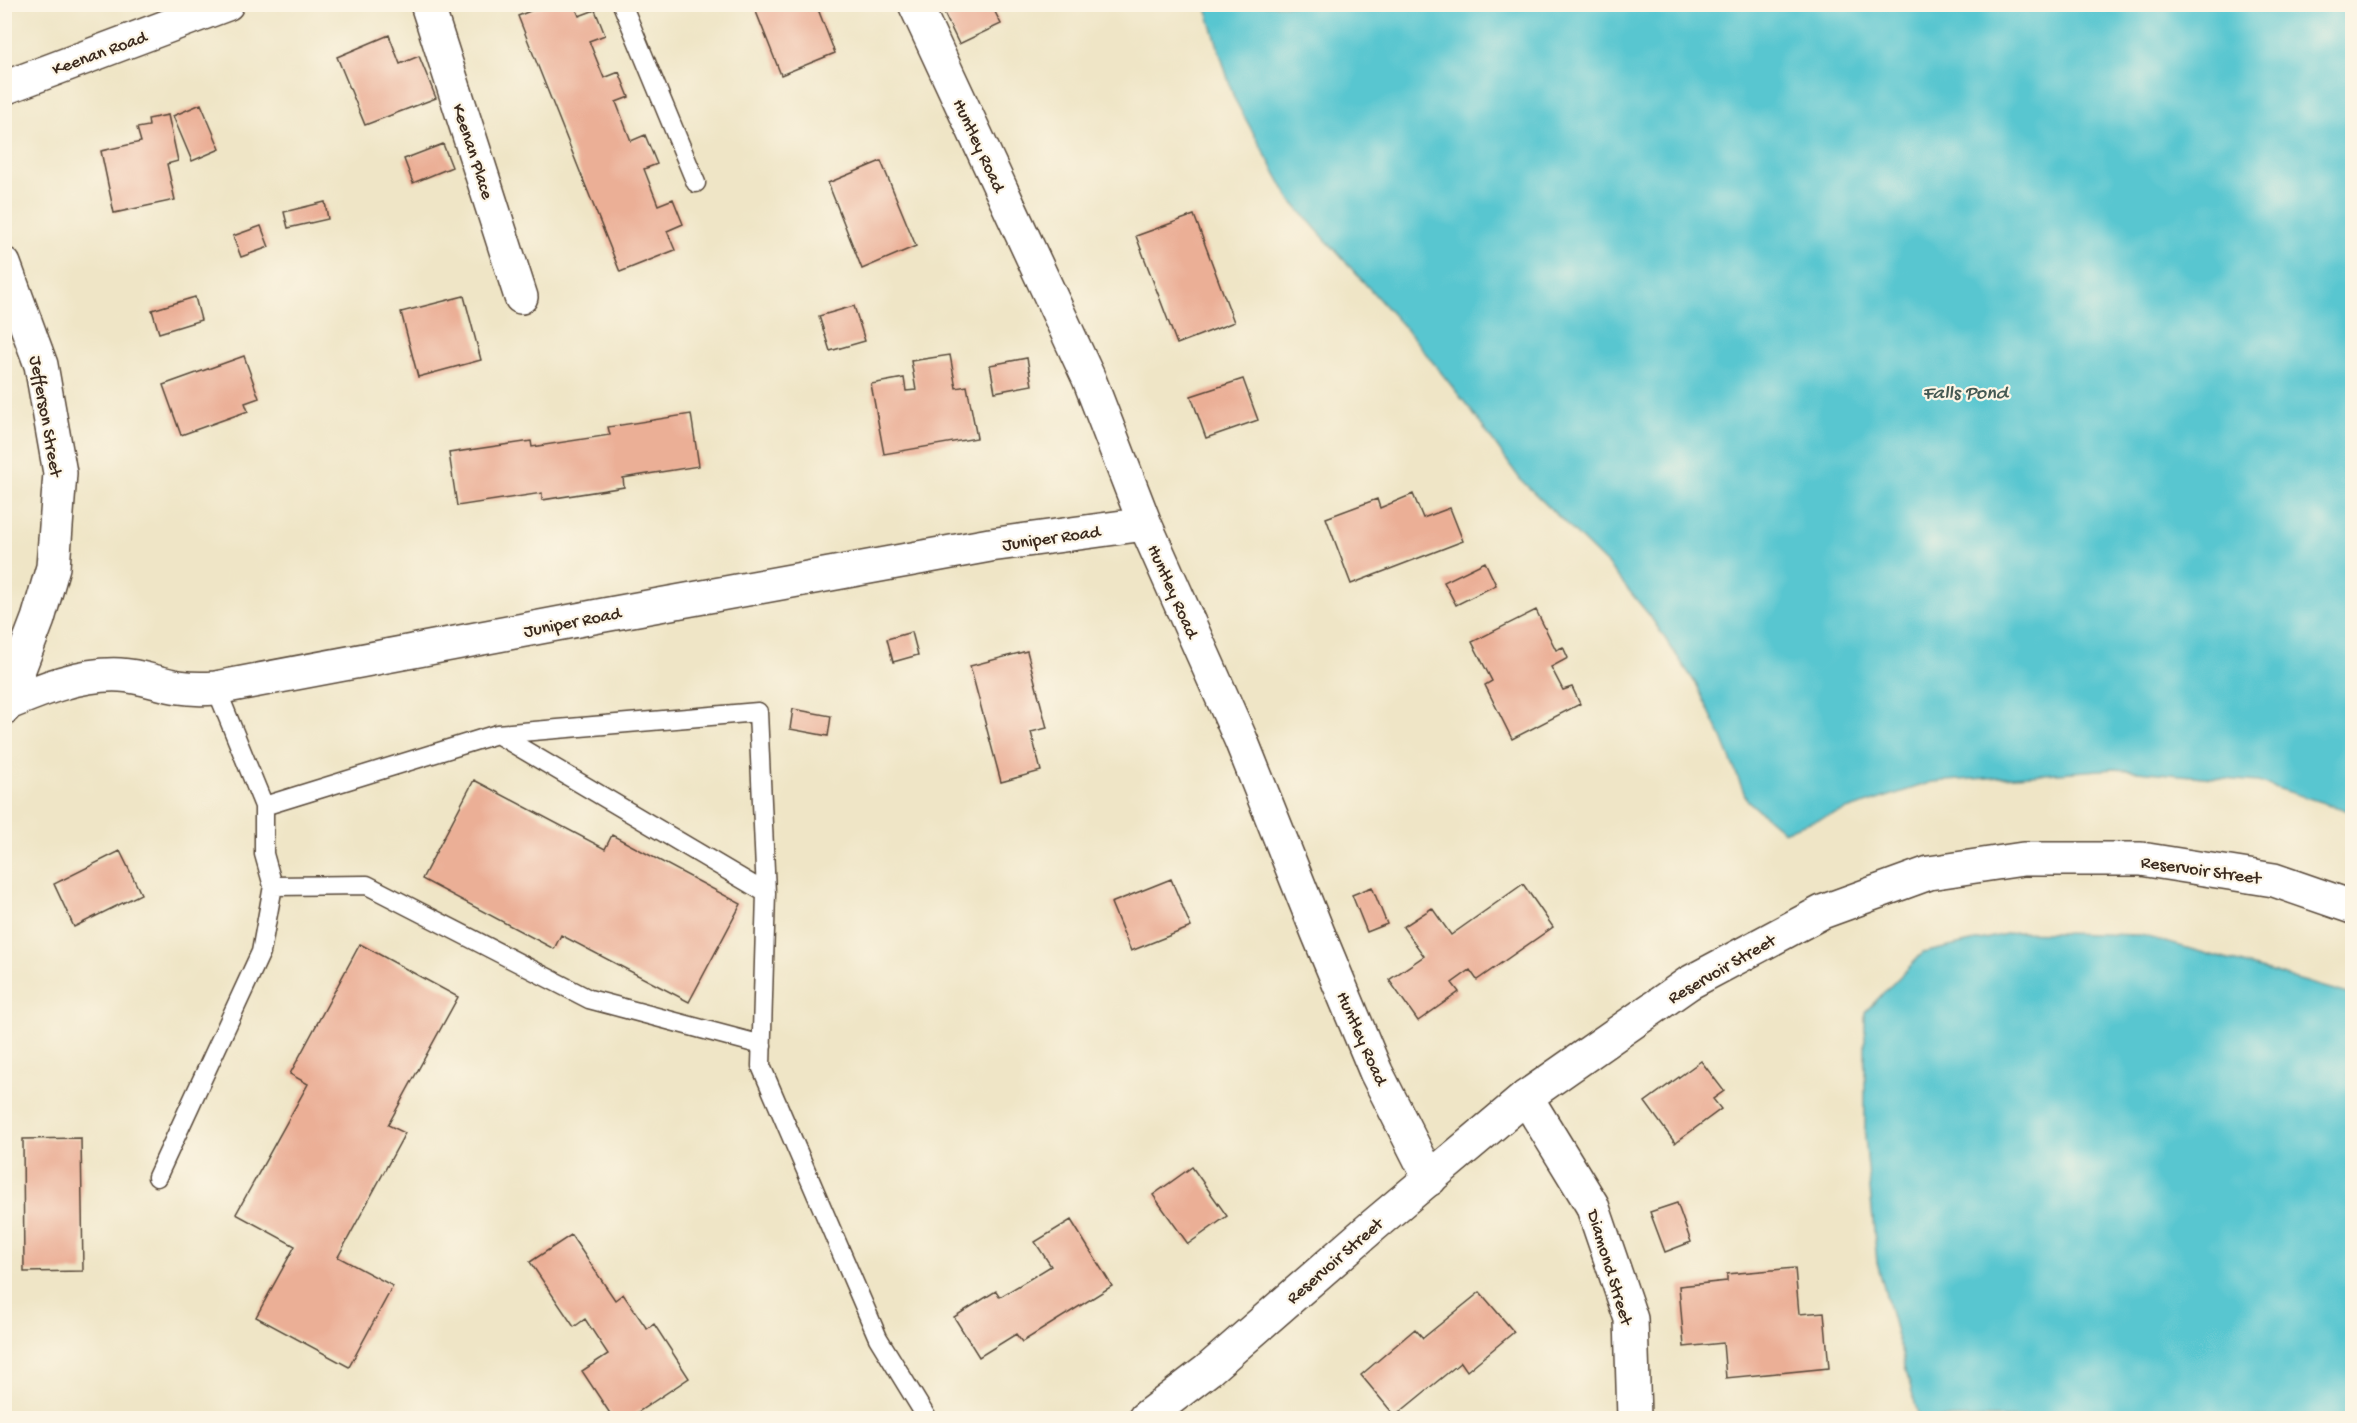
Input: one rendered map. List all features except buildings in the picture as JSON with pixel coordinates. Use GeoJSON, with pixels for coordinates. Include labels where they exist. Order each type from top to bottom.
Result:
{"type":"FeatureCollection","features":[{"type":"Feature","properties":{"kind":"street","name":"Keenan Road"},"geometry":{"type":"LineString","coordinates":[[4,87],[227,4]]}},
{"type":"Feature","properties":{"kind":"street","name":"Keenan Place"},"geometry":{"type":"LineString","coordinates":[[427,4],[521,297]]}},
{"type":"Feature","properties":{"kind":"street","name":"Huntley Road"},"geometry":{"type":"LineString","coordinates":[[915,4],[1089,379],[1145,524],[1241,740],[1376,1072],[1430,1179]]}},
{"type":"Feature","properties":{"kind":"street","name":"Jefferson Street"},"geometry":{"type":"LineString","coordinates":[[4,264],[41,365],[60,473],[53,567],[38,619],[5,706]]}},
{"type":"Feature","properties":{"kind":"street","name":"Juniper Road"},"geometry":{"type":"LineString","coordinates":[[5,706],[50,686],[88,678],[118,675],[148,679],[177,687],[216,688],[990,545],[1145,524]]}},
{"type":"Feature","properties":{"kind":"street","name":"Reservoir Street"},"geometry":{"type":"LineString","coordinates":[[1145,1419],[1208,1370],[1526,1097],[1689,983],[1822,912],[1929,873],[2023,860],[2141,859],[2274,880],[2352,907]]}},
{"type":"Feature","properties":{"kind":"street","name":"Diamond Street"},"geometry":{"type":"LineString","coordinates":[[1526,1097],[1592,1205],[1631,1319],[1634,1419]]}},
{"type":"Feature","properties":{"kind":"lane"},"geometry":{"type":"LineString","coordinates":[[622,4],[696,183]]}},
{"type":"Feature","properties":{"kind":"lane"},"geometry":{"type":"LineString","coordinates":[[157,1177],[261,952],[273,886],[264,854],[264,806],[216,688]]}},
{"type":"Feature","properties":{"kind":"lane"},"geometry":{"type":"LineString","coordinates":[[264,806],[498,734],[758,712],[766,893],[761,1066],[878,1338],[927,1419]]}},
{"type":"Feature","properties":{"kind":"lane"},"geometry":{"type":"LineString","coordinates":[[498,734],[766,893]]}},
{"type":"Feature","properties":{"kind":"lane"},"geometry":{"type":"LineString","coordinates":[[273,886],[367,885],[589,999],[762,1045]]}},
{"type":"Feature","properties":{"kind":"water","name":"Falls Pond"},"geometry":{"type":"Polygon","coordinates":[[[1205,5],[2352,5],[2352,812],[2258,782],[2115,769],[1932,782],[1783,831],[1747,800],[1722,738],[1696,684],[1650,616],[1608,565],[1520,479],[1470,409],[1412,336],[1291,201],[1234,98],[1205,5]]]}},
{"type":"Feature","properties":{"kind":"water"},"geometry":{"type":"Polygon","coordinates":[[[2015,932],[2141,935],[2352,995],[2352,1418],[1919,1418],[1877,1262],[1865,1137],[1865,1012],[1923,953],[2015,932]]]}}]}
